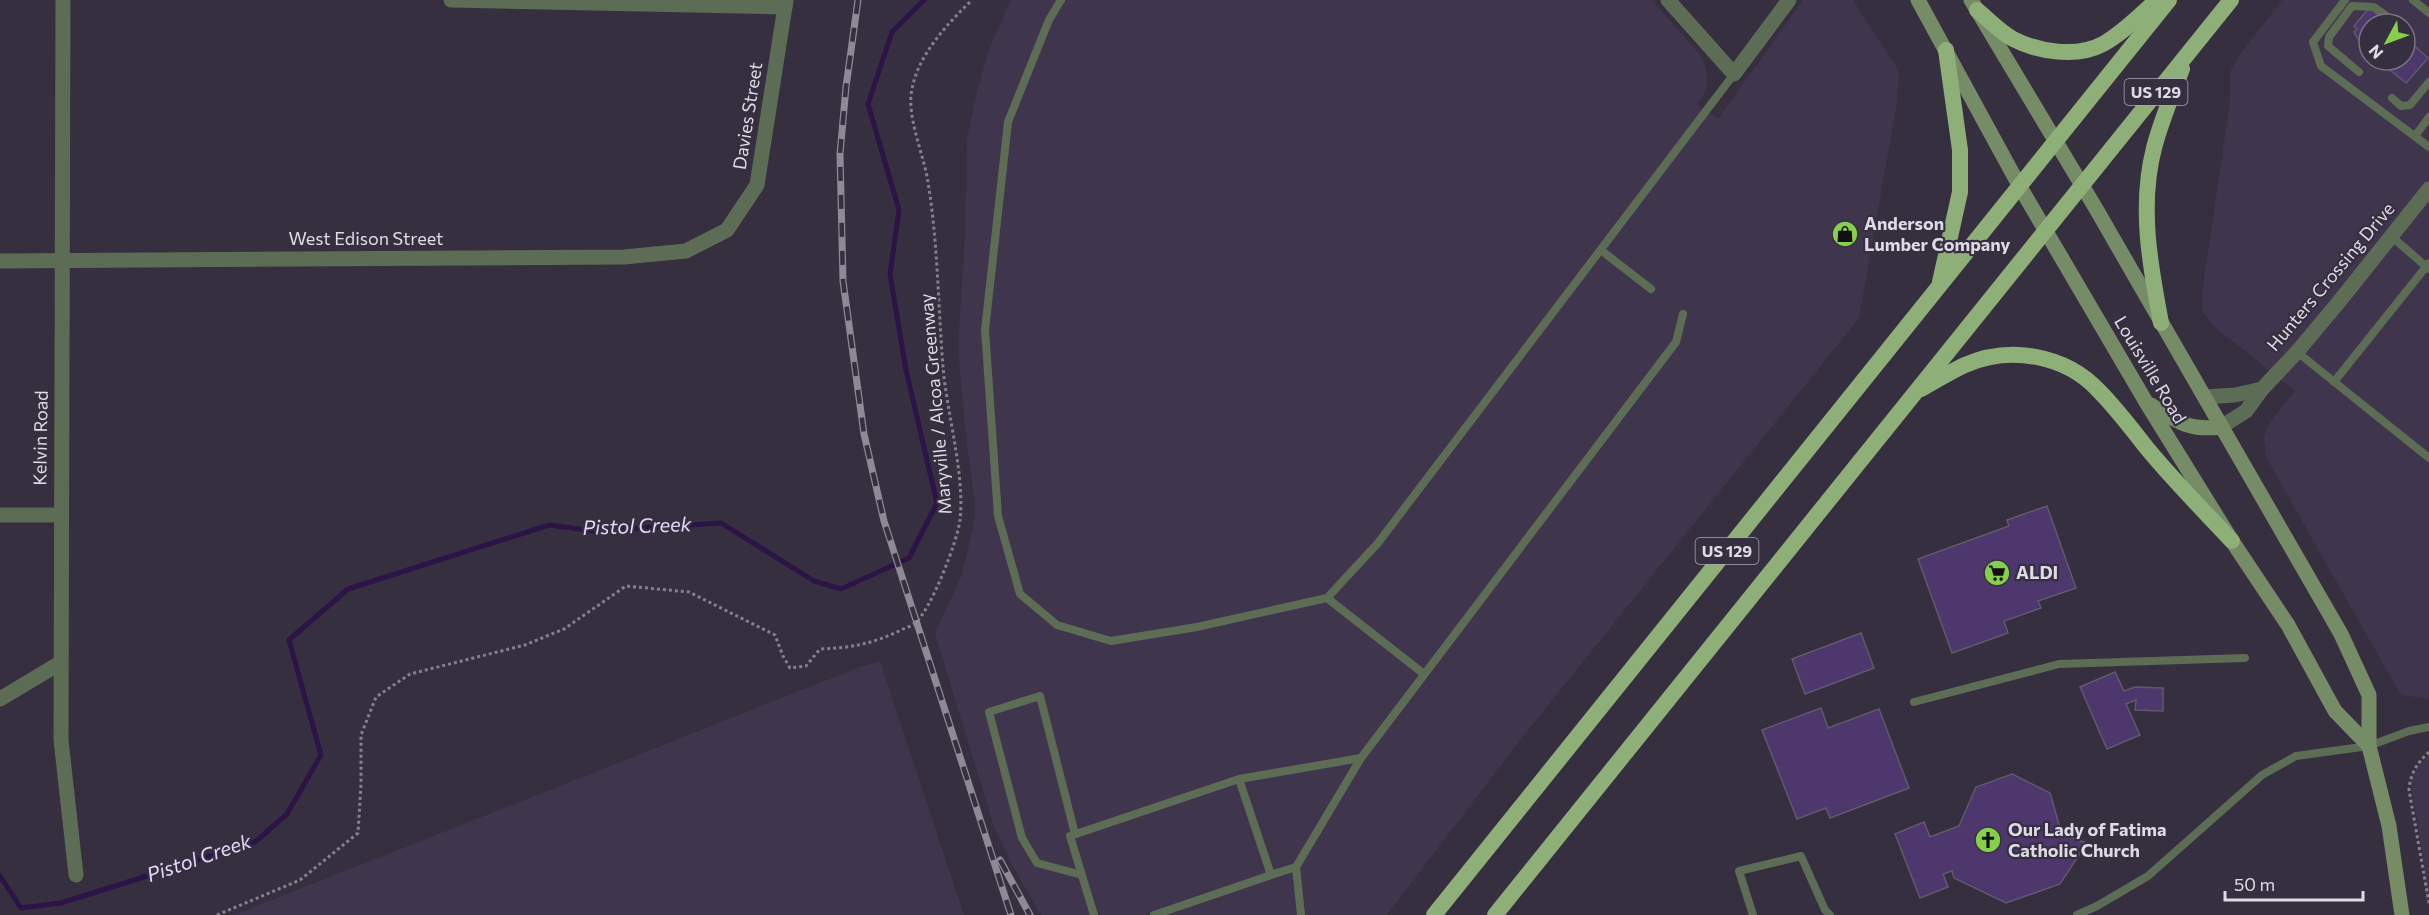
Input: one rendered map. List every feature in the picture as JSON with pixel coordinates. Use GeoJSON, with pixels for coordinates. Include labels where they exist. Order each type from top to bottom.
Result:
{"type":"FeatureCollection","features":[{"type":"Feature","properties":{"kind":"highway"},"geometry":{"type":"LineString","coordinates":[[1974,5],[2012,38],[2037,48],[2062,52],[2088,51],[2103,44],[2157,0]]}},
{"type":"Feature","properties":{"kind":"highway","name":"US 129"},"geometry":{"type":"LineString","coordinates":[[1434,915],[2169,0]]}},
{"type":"Feature","properties":{"kind":"highway","name":"US 129"},"geometry":{"type":"LineString","coordinates":[[1495,915],[2231,0]]}},
{"type":"Feature","properties":{"kind":"highway"},"geometry":{"type":"LineString","coordinates":[[1939,286],[1960,192],[1960,150],[1946,50]]}},
{"type":"Feature","properties":{"kind":"highway"},"geometry":{"type":"LineString","coordinates":[[2161,322],[2146,231],[2147,195],[2154,149],[2187,55]]}},
{"type":"Feature","properties":{"kind":"highway"},"geometry":{"type":"LineString","coordinates":[[1915,392],[1967,364],[1997,356],[2023,354],[2055,361],[2076,371],[2098,389],[2169,475],[2232,541]]}},
{"type":"Feature","properties":{"kind":"main road","name":"Louisville Road"},"geometry":{"type":"LineString","coordinates":[[1918,0],[2020,187],[2146,402],[2232,541],[2288,625],[2335,711],[2369,746]]}},
{"type":"Feature","properties":{"kind":"main road","name":"Louisville Road"},"geometry":{"type":"LineString","coordinates":[[1974,5],[2082,184],[2341,634],[2368,695],[2369,746],[2389,826],[2402,915]]}},
{"type":"Feature","properties":{"kind":"main road"},"geometry":{"type":"LineString","coordinates":[[2146,402],[2186,426],[2203,429],[2222,427]]}},
{"type":"Feature","properties":{"kind":"street","name":"Kelvin Road"},"geometry":{"type":"LineString","coordinates":[[63,0],[61,740],[76,875]]}},
{"type":"Feature","properties":{"kind":"street"},"geometry":{"type":"LineString","coordinates":[[451,0],[785,3]]}},
{"type":"Feature","properties":{"kind":"street"},"geometry":{"type":"LineString","coordinates":[[1668,0],[1734,74],[1789,0]]}},
{"type":"Feature","properties":{"kind":"street","name":"Davies Street"},"geometry":{"type":"LineString","coordinates":[[727,230],[757,185],[785,3]]}},
{"type":"Feature","properties":{"kind":"street","name":"Hunters Crossing Drive"},"geometry":{"type":"LineString","coordinates":[[2222,427],[2246,411],[2262,389],[2297,352],[2429,189]]}},
{"type":"Feature","properties":{"kind":"street","name":"West Edison Street"},"geometry":{"type":"LineString","coordinates":[[0,261],[624,257],[686,251],[727,230]]}},
{"type":"Feature","properties":{"kind":"street"},"geometry":{"type":"LineString","coordinates":[[2205,397],[2262,389]]}},
{"type":"Feature","properties":{"kind":"street"},"geometry":{"type":"LineString","coordinates":[[0,515],[60,515]]}},
{"type":"Feature","properties":{"kind":"street"},"geometry":{"type":"LineString","coordinates":[[0,699],[60,663]]}},
{"type":"Feature","properties":{"kind":"lane"},"geometry":{"type":"LineString","coordinates":[[1060,0],[1049,20],[1008,122],[985,330],[998,516],[1020,594],[1057,625],[1111,641],[1197,627],[1327,598],[1378,543],[1602,251],[1734,74]]}},
{"type":"Feature","properties":{"kind":"lane"},"geometry":{"type":"LineString","coordinates":[[2413,0],[2429,12]]}},
{"type":"Feature","properties":{"kind":"lane"},"geometry":{"type":"LineString","coordinates":[[2350,2],[2374,7],[2381,12]]}},
{"type":"Feature","properties":{"kind":"lane"},"geometry":{"type":"LineString","coordinates":[[2350,2],[2329,37],[2328,46],[2357,70]]}},
{"type":"Feature","properties":{"kind":"lane"},"geometry":{"type":"LineString","coordinates":[[2350,2],[2313,42],[2321,66],[2429,147]]}},
{"type":"Feature","properties":{"kind":"lane"},"geometry":{"type":"LineString","coordinates":[[2392,98],[2402,106],[2410,105],[2429,82]]}},
{"type":"Feature","properties":{"kind":"lane"},"geometry":{"type":"LineString","coordinates":[[2415,136],[2429,117]]}},
{"type":"Feature","properties":{"kind":"lane"},"geometry":{"type":"LineString","coordinates":[[2334,381],[2428,266],[2391,237]]}},
{"type":"Feature","properties":{"kind":"lane"},"geometry":{"type":"LineString","coordinates":[[1602,251],[1651,289]]}},
{"type":"Feature","properties":{"kind":"lane"},"geometry":{"type":"LineString","coordinates":[[1301,915],[1296,867],[1361,758],[1676,342],[1683,314]]}},
{"type":"Feature","properties":{"kind":"lane"},"geometry":{"type":"LineString","coordinates":[[2297,352],[2429,458]]}},
{"type":"Feature","properties":{"kind":"lane"},"geometry":{"type":"LineString","coordinates":[[1327,598],[1424,674]]}},
{"type":"Feature","properties":{"kind":"lane"},"geometry":{"type":"LineString","coordinates":[[1914,702],[2059,664],[2245,658]]}},
{"type":"Feature","properties":{"kind":"lane"},"geometry":{"type":"LineString","coordinates":[[1075,834],[1040,696],[989,712],[1022,838],[1037,863],[1082,875]]}},
{"type":"Feature","properties":{"kind":"lane"},"geometry":{"type":"LineString","coordinates":[[2077,915],[2148,876],[2262,776],[2296,756],[2369,746],[2409,731],[2429,727]]}},
{"type":"Feature","properties":{"kind":"lane"},"geometry":{"type":"LineString","coordinates":[[1094,915],[1070,836],[1239,779],[1361,758]]}},
{"type":"Feature","properties":{"kind":"lane"},"geometry":{"type":"LineString","coordinates":[[1239,779],[1271,875]]}},
{"type":"Feature","properties":{"kind":"lane"},"geometry":{"type":"LineString","coordinates":[[1753,915],[1739,871],[1800,856],[1825,910],[1830,915]]}},
{"type":"Feature","properties":{"kind":"lane"},"geometry":{"type":"LineString","coordinates":[[1154,915],[1296,867]]}},
{"type":"Feature","properties":{"kind":"path","name":"Maryville / Alcoa Greenway"},"geometry":{"type":"LineString","coordinates":[[217,915],[300,880],[358,833],[361,735],[376,697],[410,674],[525,645],[564,629],[626,586],[689,592],[766,630],[775,635],[790,668],[806,666],[820,649],[852,648],[870,643],[916,622],[937,588],[950,556],[960,521],[959,486],[943,368],[933,217],[911,90],[926,54],[972,0]]}},
{"type":"Feature","properties":{"kind":"path"},"geometry":{"type":"LineString","coordinates":[[2429,752],[2414,769],[2409,790],[2429,903]]}},
{"type":"Feature","properties":{"kind":"shaded area"},"geometry":{"type":"Polygon","coordinates":[[[1011,0],[1652,0],[1701,56],[1706,68],[1707,79],[1705,92],[1697,104],[1718,119],[1803,0],[1853,0],[1899,71],[1897,102],[1859,318],[1517,744],[1387,915],[1041,915],[1011,863],[993,824],[935,633],[961,577],[973,528],[975,503],[965,428],[958,346],[965,239],[967,139],[978,87],[990,47],[1011,0]]]}},
{"type":"Feature","properties":{"kind":"shaded area"},"geometry":{"type":"Polygon","coordinates":[[[2282,0],[2429,0],[2429,699],[2402,695],[2267,459],[2264,440],[2267,426],[2295,391],[2216,328],[2203,312],[2202,293],[2230,102],[2230,72],[2239,56],[2282,0]]]}},
{"type":"Feature","properties":{"kind":"shaded area"},"geometry":{"type":"Polygon","coordinates":[[[880,661],[964,915],[234,915],[860,667],[880,661]]]}},
{"type":"Feature","properties":{"kind":"shaded area"},"geometry":{"type":"Polygon","coordinates":[[[2429,754],[2429,906],[2426,899],[2423,857],[2410,777],[2429,754]]]}},
{"type":"Feature","properties":{"kind":"building"},"geometry":{"type":"Polygon","coordinates":[[[2417,48],[2428,58],[2417,70],[2417,48]]]}},
{"type":"Feature","properties":{"kind":"building"},"geometry":{"type":"Polygon","coordinates":[[[2393,72],[2416,72],[2406,83],[2393,72]]]}},
{"type":"Feature","properties":{"kind":"building","name":"ALDI"},"geometry":{"type":"Polygon","coordinates":[[[2047,506],[2076,588],[2038,601],[2041,608],[2004,621],[2008,633],[1952,653],[1918,559],[2009,526],[2007,520],[2047,506]]]}},
{"type":"Feature","properties":{"kind":"building"},"geometry":{"type":"Polygon","coordinates":[[[1861,633],[1874,668],[1805,694],[1792,659],[1861,633]]]}},
{"type":"Feature","properties":{"kind":"building"},"geometry":{"type":"Polygon","coordinates":[[[2115,672],[2124,691],[2135,687],[2163,688],[2163,711],[2135,710],[2136,700],[2126,704],[2140,735],[2107,749],[2080,687],[2115,672]]]}},
{"type":"Feature","properties":{"kind":"building"},"geometry":{"type":"Polygon","coordinates":[[[1821,708],[1828,728],[1879,709],[1909,788],[1830,818],[1826,808],[1797,819],[1762,730],[1821,708]]]}},
{"type":"Feature","properties":{"kind":"building","name":"Our Lady of Fatima Catholic Church"},"geometry":{"type":"Polygon","coordinates":[[[2012,774],[2050,793],[2062,835],[2087,843],[2060,884],[2006,903],[1954,878],[1952,871],[1943,874],[1948,887],[1920,898],[1895,834],[1924,822],[1930,837],[1959,826],[1976,787],[2012,774]]]}},
{"type":"Feature","properties":{"kind":"waterway","name":"Pistol Creek"},"geometry":{"type":"LineString","coordinates":[[0,876],[21,908],[61,903],[255,842],[287,814],[321,755],[289,640],[348,589],[549,525],[594,531],[721,523],[814,581],[841,589],[909,558],[937,503],[906,370],[890,274],[899,210],[868,104],[892,32],[924,0]]}},
{"type":"Feature","properties":{"kind":"railway"},"geometry":{"type":"LineString","coordinates":[[858,0],[846,87],[840,154],[843,281],[864,434],[884,521],[1011,915]]}},
{"type":"Feature","properties":{"kind":"railway"},"geometry":{"type":"LineString","coordinates":[[1000,860],[1030,915]]}},
{"type":"Feature","properties":{"kind":"place","name":"Anderson Lumber Company"},"geometry":{"type":"Point","coordinates":[1845,234]}},
{"type":"Feature","properties":{"kind":"place","name":"ALDI"},"geometry":{"type":"Point","coordinates":[1997,573]}},
{"type":"Feature","properties":{"kind":"place","name":"Our Lady of Fatima Catholic Church"},"geometry":{"type":"Point","coordinates":[1988,840]}}]}
